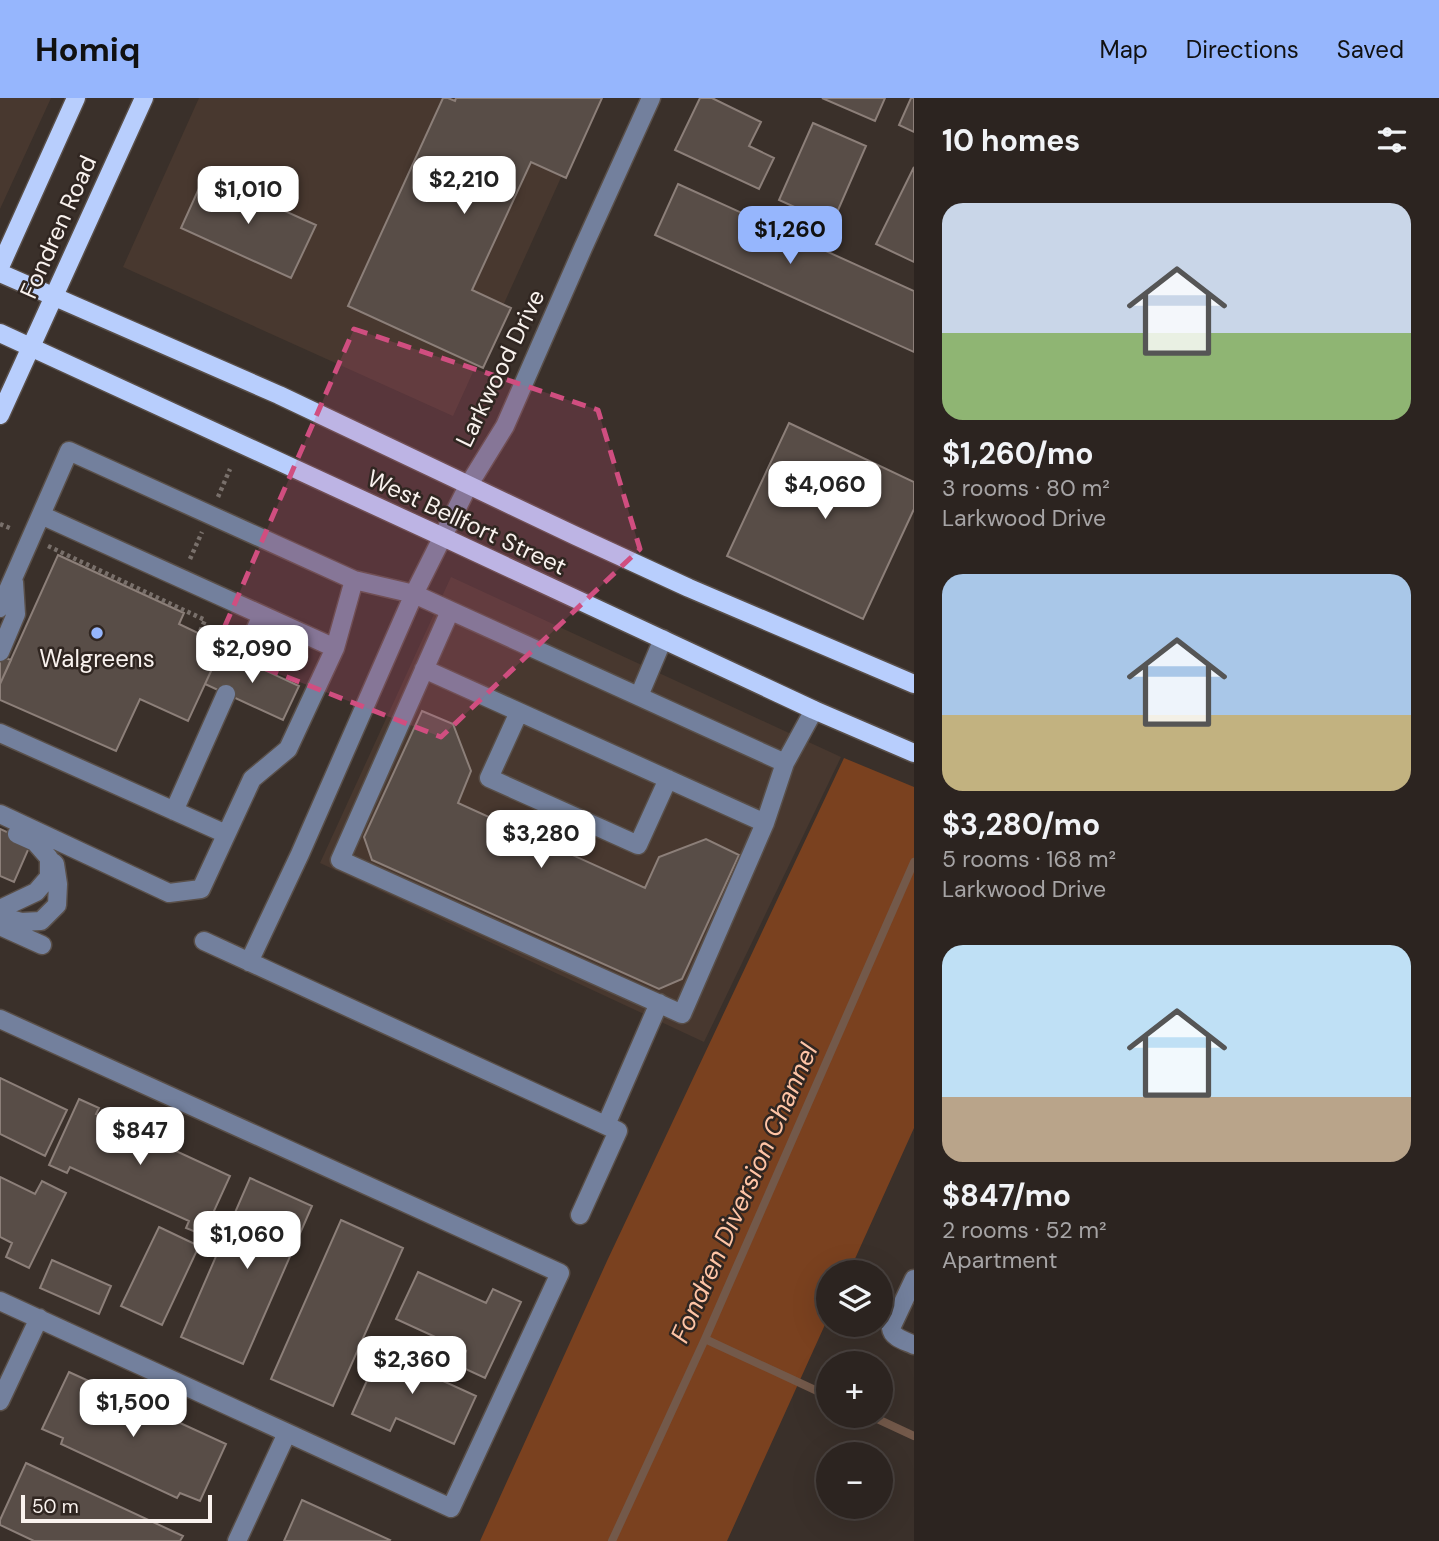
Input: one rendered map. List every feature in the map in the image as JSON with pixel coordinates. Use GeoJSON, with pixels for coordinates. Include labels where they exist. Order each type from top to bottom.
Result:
{"type":"FeatureCollection","features":[{"type":"Feature","properties":{"kind":"main road","name":"Fondren Road"},"geometry":{"type":"LineString","coordinates":[[0,267],[75,98]]}},
{"type":"Feature","properties":{"kind":"main road","name":"Fondren Road"},"geometry":{"type":"LineString","coordinates":[[0,415],[144,98]]}},
{"type":"Feature","properties":{"kind":"main road","name":"West Bellfort Street"},"geometry":{"type":"LineString","coordinates":[[0,273],[279,395],[689,588],[914,684]]}},
{"type":"Feature","properties":{"kind":"main road","name":"West Bellfort Street"},"geometry":{"type":"LineString","coordinates":[[0,333],[814,710],[914,753]]}},
{"type":"Feature","properties":{"kind":"street","name":"Larkwood Drive"},"geometry":{"type":"LineString","coordinates":[[249,962],[300,854],[414,594],[468,486],[505,426],[651,98]]}},
{"type":"Feature","properties":{"kind":"street"},"geometry":{"type":"LineString","coordinates":[[0,608],[69,451],[354,580],[414,594],[785,763]]}},
{"type":"Feature","properties":{"kind":"street"},"geometry":{"type":"LineString","coordinates":[[40,515],[335,648]]}},
{"type":"Feature","properties":{"kind":"street"},"geometry":{"type":"LineString","coordinates":[[0,652],[16,614],[14,575]]}},
{"type":"Feature","properties":{"kind":"street"},"geometry":{"type":"LineString","coordinates":[[0,814],[169,893],[201,889],[252,779],[288,749],[335,648],[354,580]]}},
{"type":"Feature","properties":{"kind":"street"},"geometry":{"type":"LineString","coordinates":[[450,611],[340,860],[682,1014],[765,823],[785,763],[814,710]]}},
{"type":"Feature","properties":{"kind":"street"},"geometry":{"type":"LineString","coordinates":[[242,660],[261,615]]}},
{"type":"Feature","properties":{"kind":"street"},"geometry":{"type":"LineString","coordinates":[[639,696],[663,639]]}},
{"type":"Feature","properties":{"kind":"street"},"geometry":{"type":"LineString","coordinates":[[424,669],[765,823]]}},
{"type":"Feature","properties":{"kind":"street"},"geometry":{"type":"LineString","coordinates":[[174,811],[226,694]]}},
{"type":"Feature","properties":{"kind":"street"},"geometry":{"type":"LineString","coordinates":[[519,712],[489,778],[638,845],[668,779]]}},
{"type":"Feature","properties":{"kind":"street"},"geometry":{"type":"LineString","coordinates":[[0,733],[226,834]]}},
{"type":"Feature","properties":{"kind":"street"},"geometry":{"type":"LineString","coordinates":[[0,826],[35,842],[55,864],[58,884],[57,905],[41,921],[21,922],[0,916]]}},
{"type":"Feature","properties":{"kind":"street"},"geometry":{"type":"LineString","coordinates":[[0,909],[36,892],[49,877],[49,858]]}},
{"type":"Feature","properties":{"kind":"street"},"geometry":{"type":"LineString","coordinates":[[0,926],[42,945]]}},
{"type":"Feature","properties":{"kind":"street"},"geometry":{"type":"LineString","coordinates":[[204,941],[618,1130],[580,1215]]}},
{"type":"Feature","properties":{"kind":"street"},"geometry":{"type":"LineString","coordinates":[[606,1125],[659,1003]]}},
{"type":"Feature","properties":{"kind":"street"},"geometry":{"type":"LineString","coordinates":[[0,1019],[560,1273],[451,1508],[0,1301]]}},
{"type":"Feature","properties":{"kind":"street"},"geometry":{"type":"LineString","coordinates":[[914,1279],[891,1328],[895,1336],[914,1345]]}},
{"type":"Feature","properties":{"kind":"street"},"geometry":{"type":"LineString","coordinates":[[0,1401],[39,1318]]}},
{"type":"Feature","properties":{"kind":"street"},"geometry":{"type":"LineString","coordinates":[[237,1541],[287,1433]]}},
{"type":"Feature","properties":{"kind":"path"},"geometry":{"type":"LineString","coordinates":[[216,502],[230,469]]}},
{"type":"Feature","properties":{"kind":"path"},"geometry":{"type":"LineString","coordinates":[[0,524],[205,620],[199,634]]}},
{"type":"Feature","properties":{"kind":"path"},"geometry":{"type":"LineString","coordinates":[[186,567],[204,528]]}},
{"type":"Feature","properties":{"kind":"path"},"geometry":{"type":"LineString","coordinates":[[169,604],[173,595]]}},
{"type":"Feature","properties":{"kind":"highlighted area"},"geometry":{"type":"Polygon","coordinates":[[[354,329],[598,410],[640,549],[441,737],[215,649],[354,329]]]}},
{"type":"Feature","properties":{"kind":"shaded area"},"geometry":{"type":"Polygon","coordinates":[[[0,98],[51,98],[0,209],[0,98]]]}},
{"type":"Feature","properties":{"kind":"shaded area"},"geometry":{"type":"Polygon","coordinates":[[[199,98],[597,98],[453,416],[123,267],[199,98]]]}},
{"type":"Feature","properties":{"kind":"shaded area"},"geometry":{"type":"Polygon","coordinates":[[[451,577],[841,757],[704,1042],[320,863],[451,577]]]}},
{"type":"Feature","properties":{"kind":"shaded area"},"geometry":{"type":"Polygon","coordinates":[[[844,758],[914,787],[914,1128],[854,1260],[816,1260],[816,1337],[819,1337],[727,1541],[480,1541],[607,1261],[844,758]]]}},
{"type":"Feature","properties":{"kind":"building"},"geometry":{"type":"Polygon","coordinates":[[[443,98],[455,101],[456,98],[602,98],[566,178],[531,162],[472,290],[511,308],[483,368],[348,306],[443,98]]]}},
{"type":"Feature","properties":{"kind":"building"},"geometry":{"type":"Polygon","coordinates":[[[700,98],[712,98],[761,122],[749,146],[774,158],[759,189],[675,150],[700,98]]]}},
{"type":"Feature","properties":{"kind":"building"},"geometry":{"type":"Polygon","coordinates":[[[822,98],[885,98],[875,121],[822,98]]]}},
{"type":"Feature","properties":{"kind":"building"},"geometry":{"type":"Polygon","coordinates":[[[911,98],[914,98],[914,132],[899,125],[911,98]]]}},
{"type":"Feature","properties":{"kind":"building"},"geometry":{"type":"Polygon","coordinates":[[[813,123],[866,146],[832,224],[779,200],[813,123]]]}},
{"type":"Feature","properties":{"kind":"building"},"geometry":{"type":"Polygon","coordinates":[[[914,167],[914,262],[876,244],[914,167]]]}},
{"type":"Feature","properties":{"kind":"building"},"geometry":{"type":"Polygon","coordinates":[[[205,175],[316,225],[291,278],[181,228],[205,175]]]}},
{"type":"Feature","properties":{"kind":"building"},"geometry":{"type":"Polygon","coordinates":[[[678,184],[914,291],[914,352],[655,235],[678,184]]]}},
{"type":"Feature","properties":{"kind":"building"},"geometry":{"type":"Polygon","coordinates":[[[789,423],[914,482],[914,509],[863,619],[727,556],[789,423]]]}},
{"type":"Feature","properties":{"kind":"building"},"geometry":{"type":"Polygon","coordinates":[[[58,555],[184,613],[179,624],[223,645],[188,721],[140,699],[116,751],[0,700],[0,684],[58,555]]]}},
{"type":"Feature","properties":{"kind":"building"},"geometry":{"type":"Polygon","coordinates":[[[221,650],[299,686],[283,720],[205,684],[221,650]]]}},
{"type":"Feature","properties":{"kind":"building"},"geometry":{"type":"Polygon","coordinates":[[[0,656],[11,660],[0,684],[0,656]]]}},
{"type":"Feature","properties":{"kind":"building"},"geometry":{"type":"Polygon","coordinates":[[[422,711],[453,724],[471,771],[458,803],[645,888],[659,857],[706,839],[739,855],[682,979],[659,989],[372,860],[364,837],[422,711]]]}},
{"type":"Feature","properties":{"kind":"building"},"geometry":{"type":"Polygon","coordinates":[[[0,829],[31,843],[14,882],[0,876],[0,829]]]}},
{"type":"Feature","properties":{"kind":"building"},"geometry":{"type":"Polygon","coordinates":[[[0,1078],[67,1110],[45,1156],[0,1134],[0,1078]]]}},
{"type":"Feature","properties":{"kind":"building"},"geometry":{"type":"Polygon","coordinates":[[[79,1099],[99,1108],[96,1114],[230,1176],[203,1235],[186,1228],[189,1221],[70,1167],[67,1173],[49,1165],[79,1099]]]}},
{"type":"Feature","properties":{"kind":"building"},"geometry":{"type":"Polygon","coordinates":[[[0,1177],[35,1194],[42,1181],[66,1193],[29,1268],[6,1257],[12,1243],[0,1237],[0,1177]]]}},
{"type":"Feature","properties":{"kind":"building"},"geometry":{"type":"Polygon","coordinates":[[[250,1178],[312,1206],[243,1364],[181,1337],[250,1178]]]}},
{"type":"Feature","properties":{"kind":"building"},"geometry":{"type":"Polygon","coordinates":[[[341,1220],[403,1248],[333,1406],[271,1379],[341,1220]]]}},
{"type":"Feature","properties":{"kind":"building"},"geometry":{"type":"Polygon","coordinates":[[[159,1227],[199,1246],[162,1325],[121,1306],[159,1227]]]}},
{"type":"Feature","properties":{"kind":"building"},"geometry":{"type":"Polygon","coordinates":[[[52,1260],[111,1286],[99,1314],[40,1288],[52,1260]]]}},
{"type":"Feature","properties":{"kind":"building"},"geometry":{"type":"Polygon","coordinates":[[[418,1272],[486,1303],[493,1289],[521,1302],[485,1378],[459,1366],[466,1351],[396,1319],[418,1272]]]}},
{"type":"Feature","properties":{"kind":"building"},"geometry":{"type":"Polygon","coordinates":[[[386,1338],[414,1351],[408,1365],[476,1396],[454,1444],[396,1418],[390,1431],[352,1414],[386,1338]]]}},
{"type":"Feature","properties":{"kind":"building"},"geometry":{"type":"Polygon","coordinates":[[[69,1372],[226,1444],[200,1501],[180,1493],[177,1498],[61,1444],[63,1438],[42,1429],[69,1372]]]}},
{"type":"Feature","properties":{"kind":"building"},"geometry":{"type":"Polygon","coordinates":[[[26,1463],[183,1536],[180,1541],[34,1541],[0,1525],[26,1463]]]}},
{"type":"Feature","properties":{"kind":"building"},"geometry":{"type":"Polygon","coordinates":[[[302,1500],[390,1540],[284,1541],[302,1500]]]}},
{"type":"Feature","properties":{"kind":"waterway","name":"Fondren Diversion Channel"},"geometry":{"type":"LineString","coordinates":[[612,1541],[705,1339],[914,862]]}},
{"type":"Feature","properties":{"kind":"waterway"},"geometry":{"type":"LineString","coordinates":[[705,1339],[816,1390]]}},
{"type":"Feature","properties":{"kind":"waterway"},"geometry":{"type":"LineString","coordinates":[[893,1426],[914,1436]]}},
{"type":"Feature","properties":{"kind":"tunnel"},"geometry":{"type":"LineString","coordinates":[[226,694],[242,660]]}},
{"type":"Feature","properties":{"kind":"place","name":"Walgreens"},"geometry":{"type":"Point","coordinates":[97,633]}}]}
